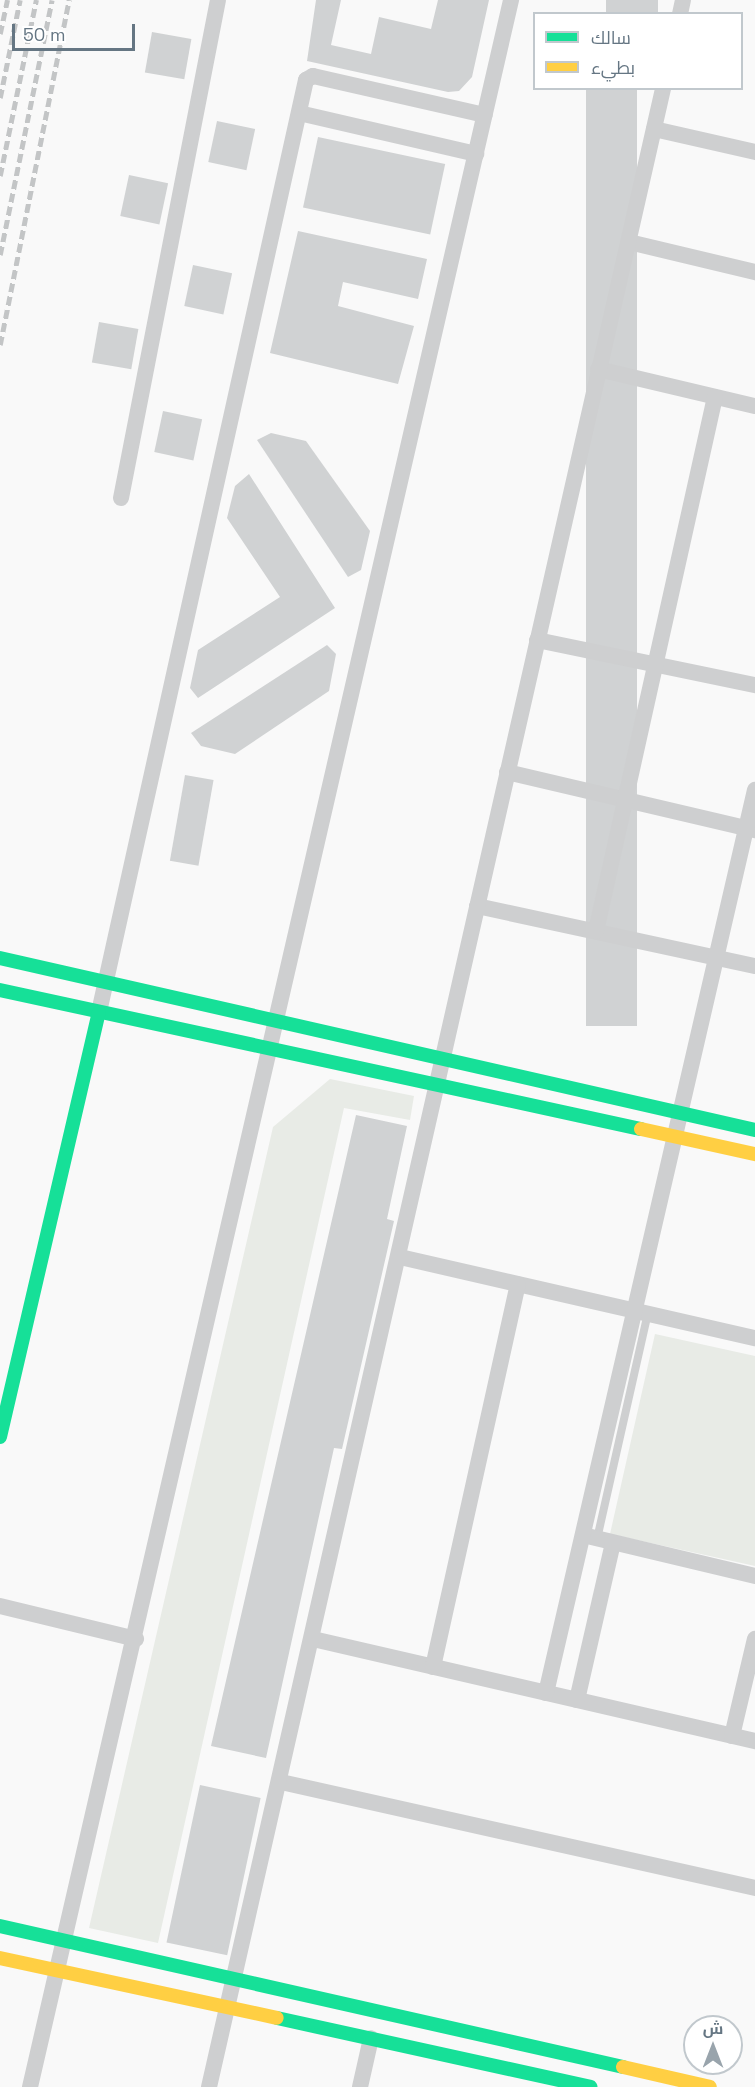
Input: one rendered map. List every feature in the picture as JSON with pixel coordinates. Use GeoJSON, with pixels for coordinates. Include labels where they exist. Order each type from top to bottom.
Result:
{"type":"FeatureCollection","features":[{"type":"Feature","properties":{"kind":"street"},"geometry":{"type":"LineString","coordinates":[[121,498],[218,0]]}},
{"type":"Feature","properties":{"kind":"street"},"geometry":{"type":"LineString","coordinates":[[30,2087],[136,1639],[266,1047],[511,0]]}},
{"type":"Feature","properties":{"kind":"street"},"geometry":{"type":"LineString","coordinates":[[0,1437],[99,1012],[306,80],[313,76],[485,115]]}},
{"type":"Feature","properties":{"kind":"street"},"geometry":{"type":"LineString","coordinates":[[209,2087],[225,2008],[281,1782],[507,771],[663,90]]}},
{"type":"Feature","properties":{"kind":"street"},"geometry":{"type":"LineString","coordinates":[[299,113],[476,154]]}},
{"type":"Feature","properties":{"kind":"street"},"geometry":{"type":"LineString","coordinates":[[654,129],[755,152]]}},
{"type":"Feature","properties":{"kind":"street"},"geometry":{"type":"LineString","coordinates":[[629,242],[755,272]]}},
{"type":"Feature","properties":{"kind":"street"},"geometry":{"type":"LineString","coordinates":[[598,369],[755,406]]}},
{"type":"Feature","properties":{"kind":"street"},"geometry":{"type":"LineString","coordinates":[[596,931],[715,397]]}},
{"type":"Feature","properties":{"kind":"street"},"geometry":{"type":"LineString","coordinates":[[537,640],[755,685]]}},
{"type":"Feature","properties":{"kind":"street"},"geometry":{"type":"LineString","coordinates":[[507,771],[751,829]]}},
{"type":"Feature","properties":{"kind":"street"},"geometry":{"type":"LineString","coordinates":[[577,1700],[598,1539],[675,1136],[717,957],[751,829],[755,790]]}},
{"type":"Feature","properties":{"kind":"street"},"geometry":{"type":"LineString","coordinates":[[477,906],[755,966]]}},
{"type":"Feature","properties":{"kind":"street"},"geometry":{"type":"LineString","coordinates":[[0,958],[755,1130]]}},
{"type":"Feature","properties":{"kind":"street"},"geometry":{"type":"LineString","coordinates":[[0,990],[438,1082],[755,1154]]}},
{"type":"Feature","properties":{"kind":"street"},"geometry":{"type":"LineString","coordinates":[[400,1257],[755,1338]]}},
{"type":"Feature","properties":{"kind":"street"},"geometry":{"type":"LineString","coordinates":[[433,1667],[518,1284]]}},
{"type":"Feature","properties":{"kind":"street"},"geometry":{"type":"LineString","coordinates":[[598,1539],[755,1576]]}},
{"type":"Feature","properties":{"kind":"street"},"geometry":{"type":"LineString","coordinates":[[546,1693],[598,1539]]}},
{"type":"Feature","properties":{"kind":"street"},"geometry":{"type":"LineString","coordinates":[[0,1606],[136,1639]]}},
{"type":"Feature","properties":{"kind":"street"},"geometry":{"type":"LineString","coordinates":[[313,1639],[755,1741]]}},
{"type":"Feature","properties":{"kind":"street"},"geometry":{"type":"LineString","coordinates":[[732,1736],[755,1639]]}},
{"type":"Feature","properties":{"kind":"street"},"geometry":{"type":"LineString","coordinates":[[281,1782],[755,1888]]}},
{"type":"Feature","properties":{"kind":"street"},"geometry":{"type":"LineString","coordinates":[[0,1926],[710,2087]]}},
{"type":"Feature","properties":{"kind":"street"},"geometry":{"type":"LineString","coordinates":[[0,1958],[590,2087]]}},
{"type":"Feature","properties":{"kind":"street"},"geometry":{"type":"LineString","coordinates":[[360,2087],[371,2038]]}},
{"type":"Feature","properties":{"kind":"shaded area"},"geometry":{"type":"Polygon","coordinates":[[[330,1079],[414,1096],[410,1120],[344,1108],[158,1943],[89,1928],[273,1127],[330,1079]]]}},
{"type":"Feature","properties":{"kind":"shaded area"},"geometry":{"type":"Polygon","coordinates":[[[655,1334],[755,1356],[755,1566],[610,1534],[655,1334]]]}},
{"type":"Feature","properties":{"kind":"building"},"geometry":{"type":"Polygon","coordinates":[[[316,0],[341,0],[331,45],[371,54],[379,17],[431,29],[438,0],[489,0],[472,77],[459,91],[448,92],[307,61],[316,0]]]}},
{"type":"Feature","properties":{"kind":"building"},"geometry":{"type":"Polygon","coordinates":[[[606,0],[658,0],[658,12],[606,12],[606,0]]]}},
{"type":"Feature","properties":{"kind":"building"},"geometry":{"type":"Polygon","coordinates":[[[152,32],[191,39],[184,79],[145,72],[152,32]]]}},
{"type":"Feature","properties":{"kind":"building"},"geometry":{"type":"Polygon","coordinates":[[[586,90],[637,90],[637,1026],[586,1026],[586,90]]]}},
{"type":"Feature","properties":{"kind":"building"},"geometry":{"type":"Polygon","coordinates":[[[217,121],[255,129],[246,170],[208,162],[217,121]]]}},
{"type":"Feature","properties":{"kind":"building"},"geometry":{"type":"Polygon","coordinates":[[[318,137],[445,164],[430,234],[303,207],[318,137]]]}},
{"type":"Feature","properties":{"kind":"building"},"geometry":{"type":"Polygon","coordinates":[[[129,175],[168,183],[159,224],[120,216],[129,175]]]}},
{"type":"Feature","properties":{"kind":"building"},"geometry":{"type":"Polygon","coordinates":[[[298,231],[427,259],[418,299],[343,282],[338,306],[414,326],[398,384],[270,353],[298,231]]]}},
{"type":"Feature","properties":{"kind":"building"},"geometry":{"type":"Polygon","coordinates":[[[193,265],[232,273],[223,314],[184,306],[193,265]]]}},
{"type":"Feature","properties":{"kind":"building"},"geometry":{"type":"Polygon","coordinates":[[[99,322],[138,329],[131,369],[92,362],[99,322]]]}},
{"type":"Feature","properties":{"kind":"building"},"geometry":{"type":"Polygon","coordinates":[[[163,411],[202,419],[193,460],[154,452],[163,411]]]}},
{"type":"Feature","properties":{"kind":"building"},"geometry":{"type":"Polygon","coordinates":[[[271,433],[306,441],[370,531],[361,570],[348,577],[257,440],[271,433]]]}},
{"type":"Feature","properties":{"kind":"building"},"geometry":{"type":"Polygon","coordinates":[[[249,474],[335,608],[198,698],[190,688],[198,650],[280,597],[227,518],[235,486],[249,474]]]}},
{"type":"Feature","properties":{"kind":"building"},"geometry":{"type":"Polygon","coordinates":[[[327,645],[336,654],[329,691],[235,754],[201,746],[191,733],[327,645]]]}},
{"type":"Feature","properties":{"kind":"building"},"geometry":{"type":"Polygon","coordinates":[[[185,775],[214,780],[198,866],[170,861],[185,775]]]}},
{"type":"Feature","properties":{"kind":"building"},"geometry":{"type":"Polygon","coordinates":[[[356,1115],[407,1126],[387,1219],[394,1221],[342,1449],[334,1448],[266,1758],[211,1746],[356,1115]]]}},
{"type":"Feature","properties":{"kind":"building"},"geometry":{"type":"Polygon","coordinates":[[[200,1785],[261,1798],[227,1955],[167,1942],[200,1785]]]}},
{"type":"Feature","properties":{"kind":"railway"},"geometry":{"type":"LineString","coordinates":[[0,34],[7,0]]}},
{"type":"Feature","properties":{"kind":"railway"},"geometry":{"type":"LineString","coordinates":[[0,98],[20,0]]}},
{"type":"Feature","properties":{"kind":"railway"},"geometry":{"type":"LineString","coordinates":[[0,176],[36,0]]}},
{"type":"Feature","properties":{"kind":"railway"},"geometry":{"type":"LineString","coordinates":[[0,255],[52,0]]}},
{"type":"Feature","properties":{"kind":"railway"},"geometry":{"type":"LineString","coordinates":[[0,345],[69,0]]}},
{"type":"Feature","properties":{"kind":"traffic: fast"},"geometry":{"type":"LineString","coordinates":[[0,958],[755,1130]]}},
{"type":"Feature","properties":{"kind":"traffic: fast"},"geometry":{"type":"LineString","coordinates":[[0,990],[641,1129]]}},
{"type":"Feature","properties":{"kind":"traffic: fast"},"geometry":{"type":"LineString","coordinates":[[0,1437],[99,1012]]}},
{"type":"Feature","properties":{"kind":"traffic: fast"},"geometry":{"type":"LineString","coordinates":[[0,1926],[623,2067]]}},
{"type":"Feature","properties":{"kind":"traffic: fast"},"geometry":{"type":"LineString","coordinates":[[277,2018],[590,2087]]}},
{"type":"Feature","properties":{"kind":"traffic: slow"},"geometry":{"type":"LineString","coordinates":[[641,1129],[755,1154]]}},
{"type":"Feature","properties":{"kind":"traffic: slow"},"geometry":{"type":"LineString","coordinates":[[0,1958],[277,2018]]}},
{"type":"Feature","properties":{"kind":"traffic: slow"},"geometry":{"type":"LineString","coordinates":[[623,2067],[710,2087]]}}]}
